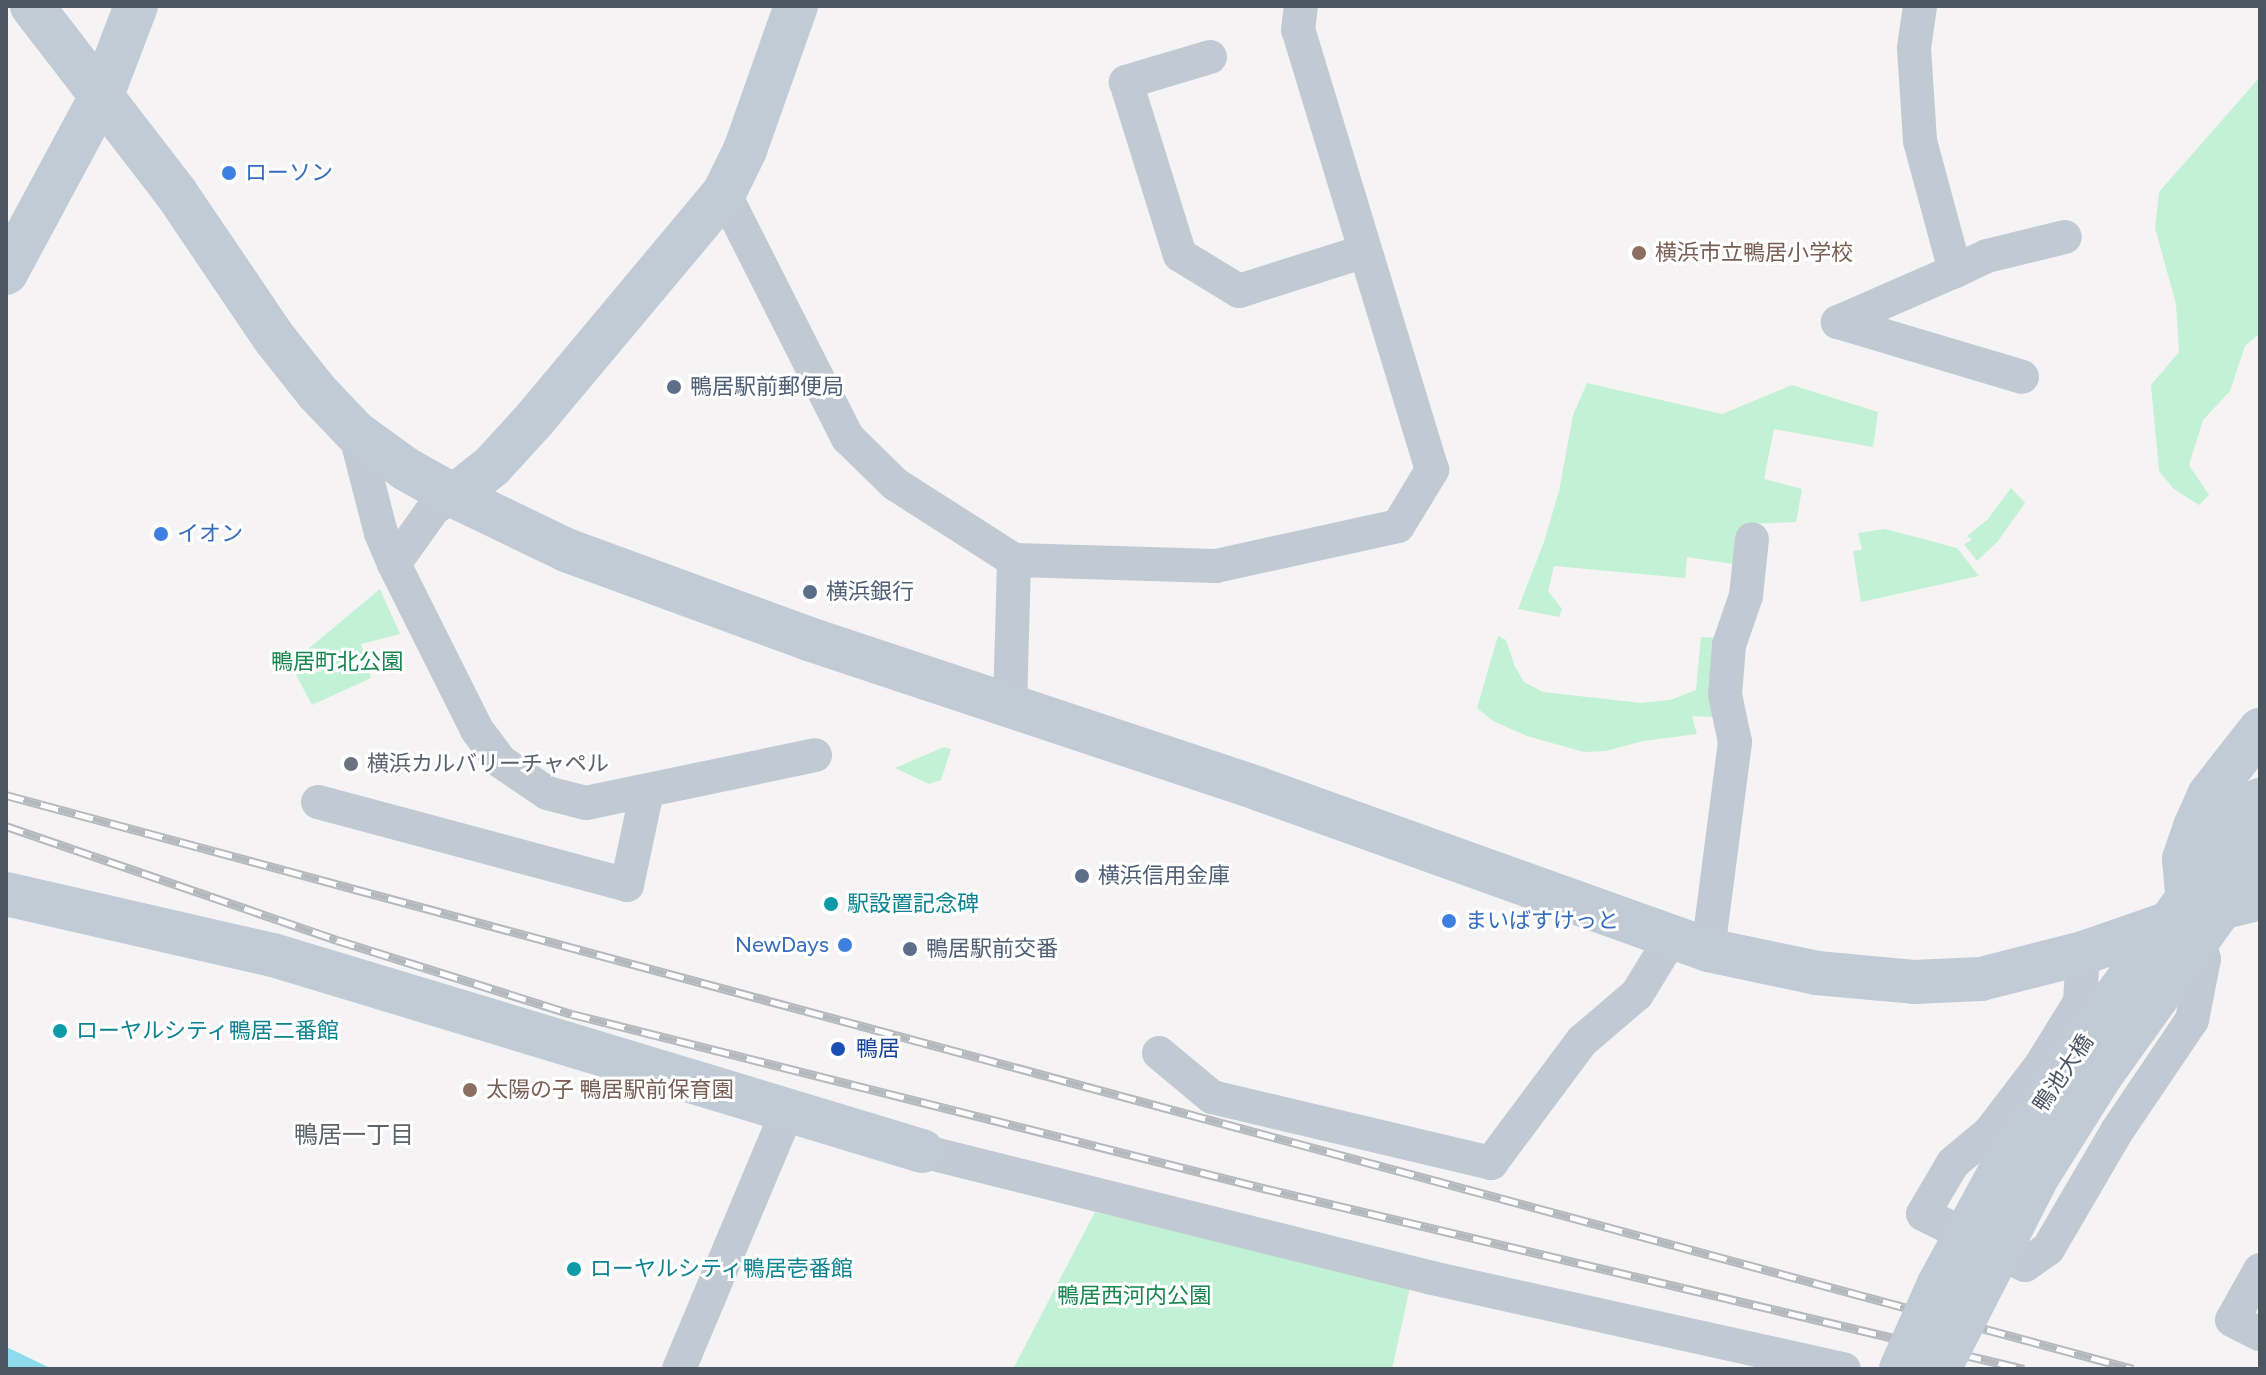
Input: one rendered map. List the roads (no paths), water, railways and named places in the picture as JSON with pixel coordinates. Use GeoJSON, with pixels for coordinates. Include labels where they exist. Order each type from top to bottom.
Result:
{"type":"FeatureCollection","features":[{"type":"Feature","properties":{"kind":"street"},"geometry":{"type":"LineString","coordinates":[[32,6],[176,193],[275,339],[317,392],[355,432],[406,469],[454,496],[566,550],[809,639],[1259,789],[1690,943],[1817,973],[1914,982],[1981,979],[2083,953],[2189,916],[2260,898]]}},
{"type":"Feature","properties":{"kind":"street"},"geometry":{"type":"LineString","coordinates":[[6,273],[102,95],[136,6]]}},
{"type":"Feature","properties":{"kind":"street"},"geometry":{"type":"LineString","coordinates":[[394,564],[434,508],[492,466],[534,420],[724,193],[745,150],[796,6]]}},
{"type":"Feature","properties":{"kind":"street"},"geometry":{"type":"LineString","coordinates":[[724,193],[848,438],[895,484],[1014,560],[1216,566],[1398,526],[1432,470],[1298,30],[1301,6]]}},
{"type":"Feature","properties":{"kind":"street"},"geometry":{"type":"LineString","coordinates":[[1920,6],[1914,48],[1920,141],[1955,271]]}},
{"type":"Feature","properties":{"kind":"street"},"geometry":{"type":"LineString","coordinates":[[1210,57],[1126,82],[1180,255],[1239,291],[1365,251]]}},
{"type":"Feature","properties":{"kind":"street"},"geometry":{"type":"LineString","coordinates":[[2022,377],[1838,322],[1987,256],[2065,237]]}},
{"type":"Feature","properties":{"kind":"street"},"geometry":{"type":"LineString","coordinates":[[355,432],[381,533],[394,564],[477,730],[500,761],[547,793],[586,803],[815,755]]}},
{"type":"Feature","properties":{"kind":"street"},"geometry":{"type":"LineString","coordinates":[[1159,1053],[1212,1097],[1491,1163],[1582,1041],[1690,943],[1735,742],[1725,695],[1729,645],[1746,596],[1752,539]]}},
{"type":"Feature","properties":{"kind":"street"},"geometry":{"type":"LineString","coordinates":[[1010,706],[1014,560]]}},
{"type":"Feature","properties":{"kind":"street"},"geometry":{"type":"LineString","coordinates":[[2083,953],[2080,1002],[2041,1065],[1990,1132],[1953,1163],[1923,1214],[2025,1265],[2048,1249],[2117,1131],[2192,1020],[2204,959],[2189,916],[2184,859],[2209,795],[2260,730]]}},
{"type":"Feature","properties":{"kind":"street"},"geometry":{"type":"LineString","coordinates":[[318,802],[627,885],[647,791]]}},
{"type":"Feature","properties":{"kind":"street","name":"鴨池大橋"},"geometry":{"type":"LineString","coordinates":[[1901,1369],[1939,1284],[2010,1153],[2071,1057],[2260,800]]}},
{"type":"Feature","properties":{"kind":"street","name":"鴨池大橋"},"geometry":{"type":"LineString","coordinates":[[1939,1369],[2039,1174],[2136,1023],[2260,853]]}},
{"type":"Feature","properties":{"kind":"street"},"geometry":{"type":"LineString","coordinates":[[6,894],[273,955],[922,1151],[1432,1278],[1844,1369]]}},
{"type":"Feature","properties":{"kind":"street"},"geometry":{"type":"LineString","coordinates":[[679,1369],[787,1112]]}},
{"type":"Feature","properties":{"kind":"street"},"geometry":{"type":"LineString","coordinates":[[2256,1332],[2232,1320],[2260,1270]]}},
{"type":"Feature","properties":{"kind":"water"},"geometry":{"type":"Polygon","coordinates":[[[6,1347],[15,1351],[52,1369],[6,1369],[6,1347]]]}},
{"type":"Feature","properties":{"kind":"railway"},"geometry":{"type":"LineString","coordinates":[[6,795],[2133,1369]]}},
{"type":"Feature","properties":{"kind":"railway"},"geometry":{"type":"LineString","coordinates":[[6,826],[337,940],[572,1014],[1263,1188],[2024,1369]]}},
{"type":"Feature","properties":{"kind":"place","name":"ローソン"},"geometry":{"type":"Point","coordinates":[229,173]}},
{"type":"Feature","properties":{"kind":"place","name":"横浜市立鴨居小学校"},"geometry":{"type":"Point","coordinates":[1639,253]}},
{"type":"Feature","properties":{"kind":"place","name":"鴨居駅前郵便局"},"geometry":{"type":"Point","coordinates":[674,387]}},
{"type":"Feature","properties":{"kind":"place","name":"イオン"},"geometry":{"type":"Point","coordinates":[161,534]}},
{"type":"Feature","properties":{"kind":"place","name":"横浜銀行"},"geometry":{"type":"Point","coordinates":[810,592]}},
{"type":"Feature","properties":{"kind":"place","name":"横浜カルバリーチャペル"},"geometry":{"type":"Point","coordinates":[351,764]}},
{"type":"Feature","properties":{"kind":"place","name":"横浜信用金庫"},"geometry":{"type":"Point","coordinates":[1082,876]}},
{"type":"Feature","properties":{"kind":"place","name":"駅設置記念碑"},"geometry":{"type":"Point","coordinates":[831,904]}},
{"type":"Feature","properties":{"kind":"place","name":"まいばすけっと"},"geometry":{"type":"Point","coordinates":[1449,921]}},
{"type":"Feature","properties":{"kind":"place","name":"NewDays"},"geometry":{"type":"Point","coordinates":[845,945]}},
{"type":"Feature","properties":{"kind":"place","name":"鴨居駅前交番"},"geometry":{"type":"Point","coordinates":[910,949]}},
{"type":"Feature","properties":{"kind":"place","name":"ローヤルシティ鴨居二番館"},"geometry":{"type":"Point","coordinates":[60,1031]}},
{"type":"Feature","properties":{"kind":"place","name":"鴨居"},"geometry":{"type":"Point","coordinates":[838,1049]}},
{"type":"Feature","properties":{"kind":"place","name":"太陽の子 鴨居駅前保育園"},"geometry":{"type":"Point","coordinates":[470,1090]}},
{"type":"Feature","properties":{"kind":"place","name":"ローヤルシティ鴨居壱番館"},"geometry":{"type":"Point","coordinates":[574,1269]}},
{"type":"Feature","properties":{"kind":"district","name":"鴨居一丁目"},"geometry":{"type":"Point","coordinates":[354,1135]}},
{"type":"Feature","properties":{"kind":"park label","name":"鴨居町北公園"},"geometry":{"type":"Point","coordinates":[337,662]}},
{"type":"Feature","properties":{"kind":"park label","name":"鴨居西河内公園"},"geometry":{"type":"Point","coordinates":[1134,1296]}}]}
